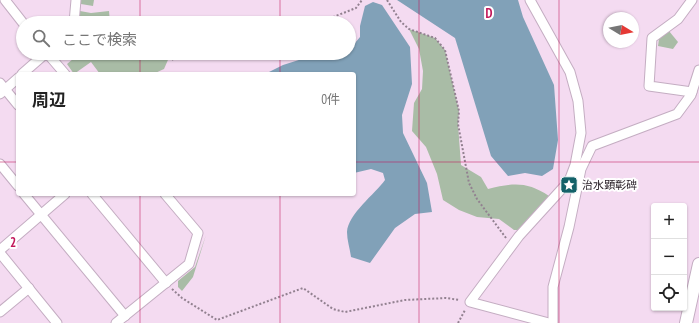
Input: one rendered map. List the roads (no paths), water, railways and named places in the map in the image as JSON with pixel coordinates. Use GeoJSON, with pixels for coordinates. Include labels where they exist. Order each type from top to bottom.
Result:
{"type":"FeatureCollection","features":[{"type":"Feature","properties":{"kind":"street"},"geometry":{"type":"LineString","coordinates":[[5,0],[18,16]]}},
{"type":"Feature","properties":{"kind":"street"},"geometry":{"type":"LineString","coordinates":[[75,16],[76,0]]}},
{"type":"Feature","properties":{"kind":"street"},"geometry":{"type":"LineString","coordinates":[[530,0],[570,72],[578,101],[581,133],[575,165],[569,227],[553,287],[553,323]]}},
{"type":"Feature","properties":{"kind":"street"},"geometry":{"type":"LineString","coordinates":[[692,0],[678,19],[652,38],[649,86],[692,92]]}},
{"type":"Feature","properties":{"kind":"street"},"geometry":{"type":"LineString","coordinates":[[24,72],[38,60]]}},
{"type":"Feature","properties":{"kind":"street"},"geometry":{"type":"LineString","coordinates":[[52,60],[63,72]]}},
{"type":"Feature","properties":{"kind":"street"},"geometry":{"type":"LineString","coordinates":[[549,323],[470,302],[512,246],[573,182],[592,146],[677,114],[684,106],[692,92],[699,70]]}},
{"type":"Feature","properties":{"kind":"street"},"geometry":{"type":"LineString","coordinates":[[16,79],[2,89],[16,103]]}},
{"type":"Feature","properties":{"kind":"street"},"geometry":{"type":"LineString","coordinates":[[0,164],[16,184]]}},
{"type":"Feature","properties":{"kind":"street"},"geometry":{"type":"LineString","coordinates":[[26,196],[125,316]]}},
{"type":"Feature","properties":{"kind":"street"},"geometry":{"type":"LineString","coordinates":[[0,250],[63,196]]}},
{"type":"Feature","properties":{"kind":"street"},"geometry":{"type":"LineString","coordinates":[[94,196],[166,283]]}},
{"type":"Feature","properties":{"kind":"street"},"geometry":{"type":"LineString","coordinates":[[116,323],[189,264],[198,233],[167,196]]}},
{"type":"Feature","properties":{"kind":"street"},"geometry":{"type":"LineString","coordinates":[[0,253],[58,323]]}},
{"type":"Feature","properties":{"kind":"street"},"geometry":{"type":"LineString","coordinates":[[686,323],[699,264]]}},
{"type":"Feature","properties":{"kind":"street"},"geometry":{"type":"LineString","coordinates":[[0,312],[29,288]]}},
{"type":"Feature","properties":{"kind":"water"},"geometry":{"type":"Polygon","coordinates":[[[397,0],[518,0],[523,17],[554,85],[558,140],[553,169],[542,176],[525,173],[508,176],[491,156],[455,38],[397,0]]]}},
{"type":"Feature","properties":{"kind":"water"},"geometry":{"type":"Polygon","coordinates":[[[373,2],[382,5],[410,47],[412,84],[402,115],[403,133],[427,183],[432,212],[415,214],[395,228],[370,263],[351,257],[347,238],[347,232],[352,218],[385,180],[383,173],[371,169],[356,173],[356,72],[269,72],[283,65],[299,60],[356,60],[356,42],[360,37],[360,26],[365,6],[373,2]]]}},
{"type":"Feature","properties":{"kind":"place","name":"治水顕彰碑"},"geometry":{"type":"Point","coordinates":[569,185]}}]}
